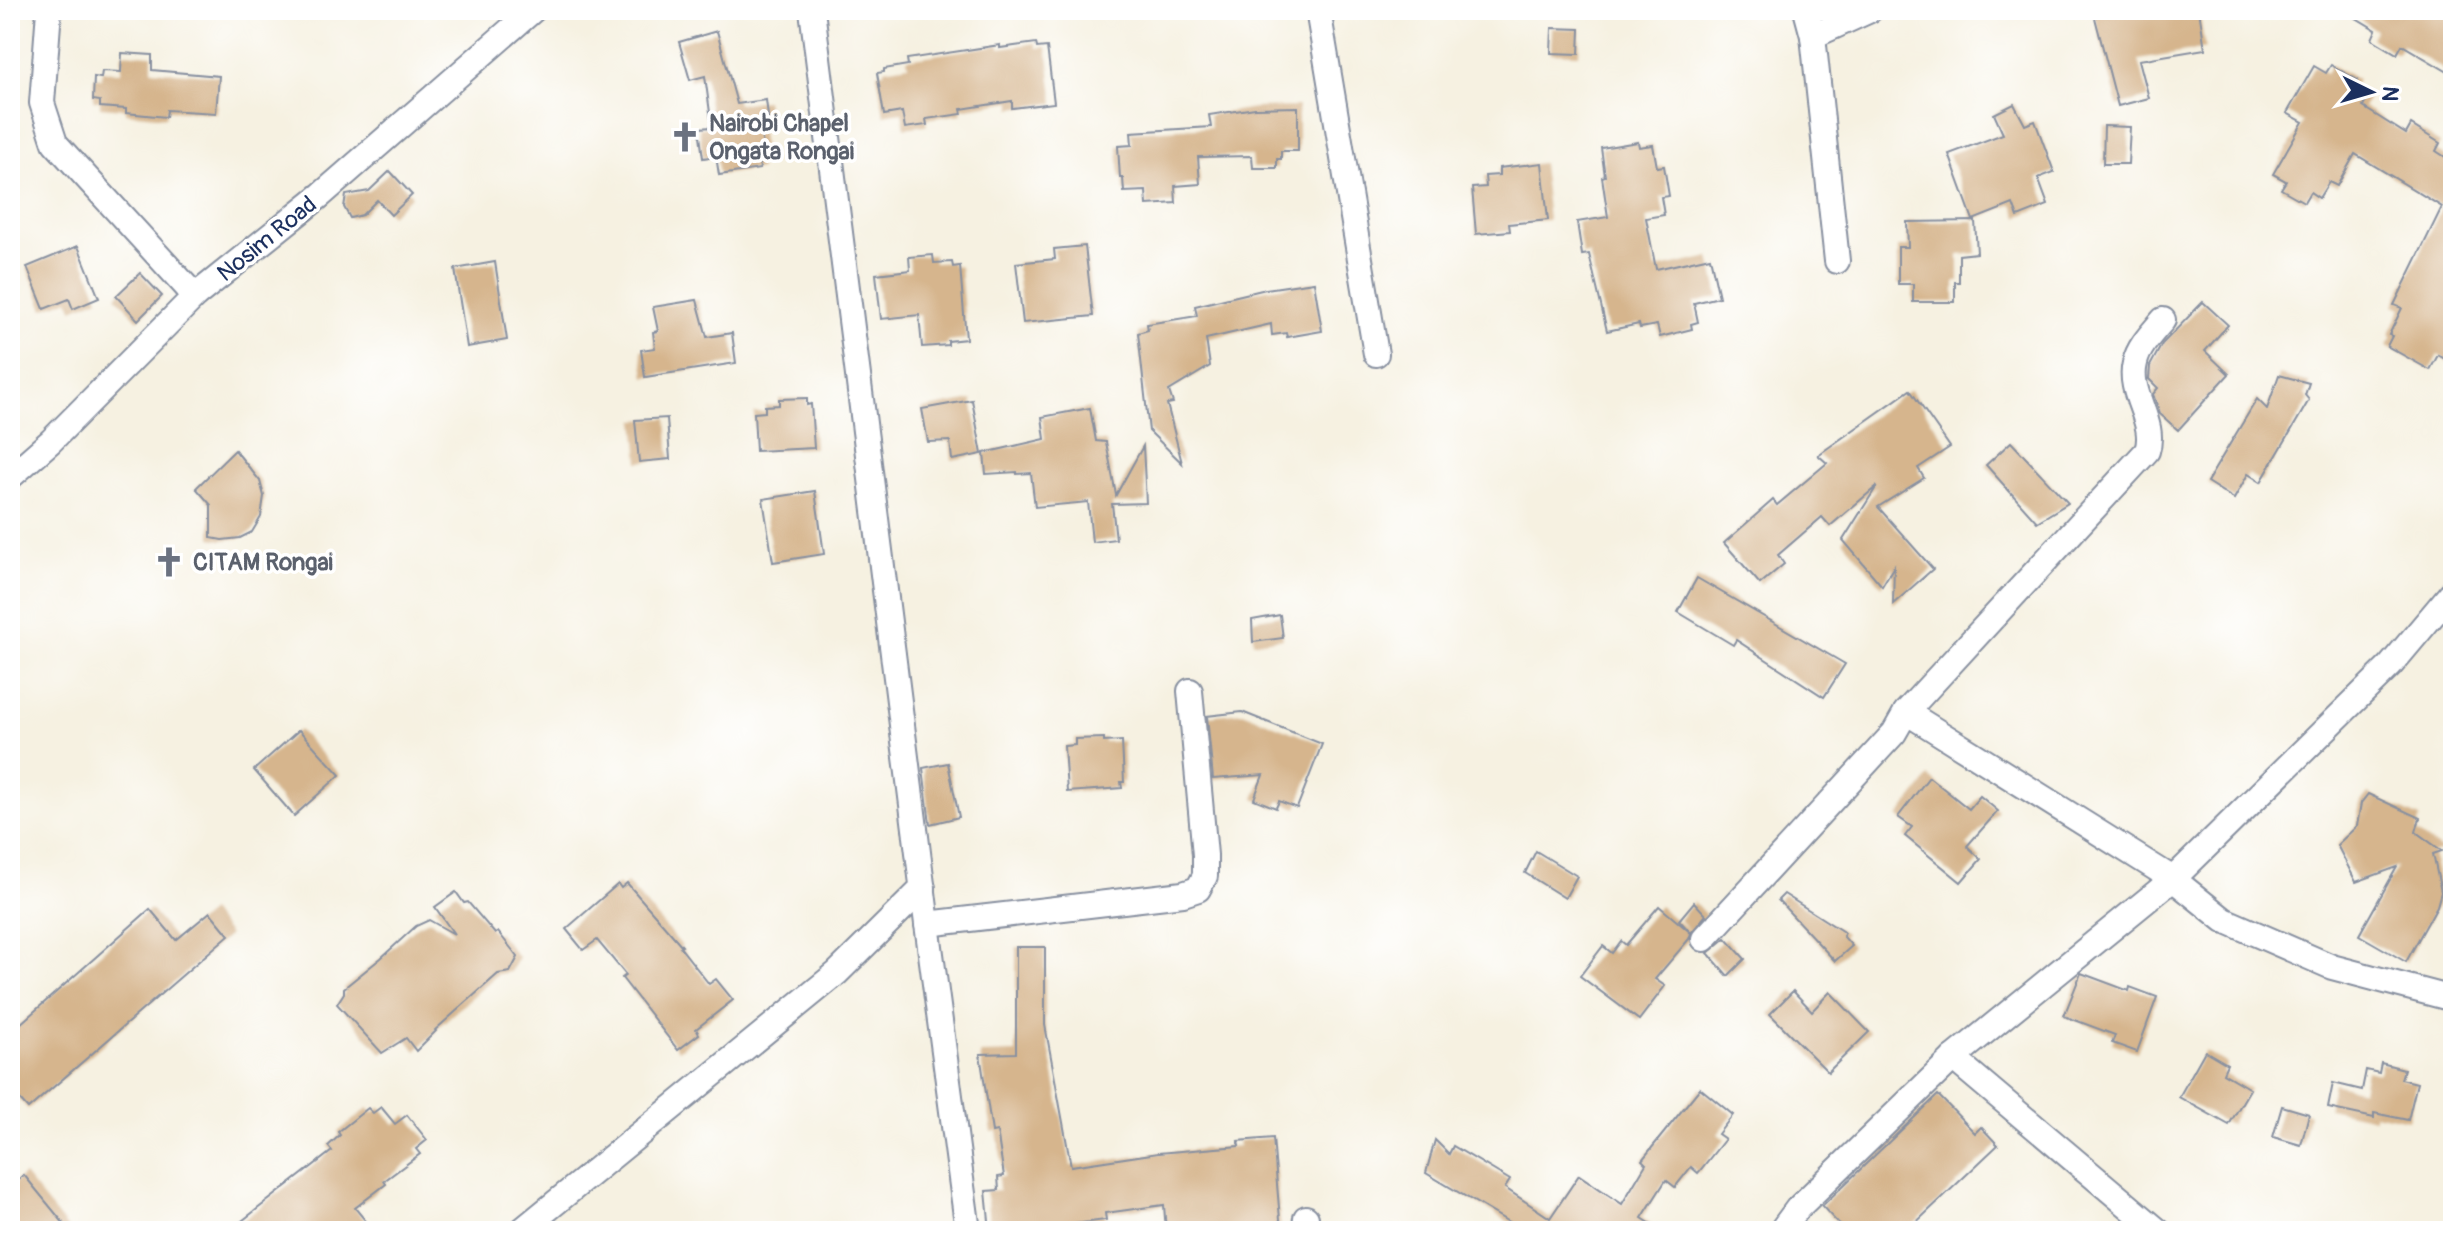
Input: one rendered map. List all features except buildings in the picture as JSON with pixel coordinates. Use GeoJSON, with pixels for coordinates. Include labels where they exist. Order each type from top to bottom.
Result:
{"type":"FeatureCollection","features":[{"type":"Feature","properties":{"kind":"street"},"geometry":{"type":"LineString","coordinates":[[49,10],[42,103],[55,143],[195,296]]}},
{"type":"Feature","properties":{"kind":"street","name":"Nosim Road"},"geometry":{"type":"LineString","coordinates":[[10,477],[51,441],[195,296],[321,195],[533,10]]}},
{"type":"Feature","properties":{"kind":"street"},"geometry":{"type":"LineString","coordinates":[[812,10],[968,1231]]}},
{"type":"Feature","properties":{"kind":"street"},"geometry":{"type":"LineString","coordinates":[[1318,10],[1376,354]]}},
{"type":"Feature","properties":{"kind":"street"},"geometry":{"type":"LineString","coordinates":[[1806,10],[1813,36],[1837,261]]}},
{"type":"Feature","properties":{"kind":"street"},"geometry":{"type":"LineString","coordinates":[[1813,36],[1870,10]]}},
{"type":"Feature","properties":{"kind":"street"},"geometry":{"type":"LineString","coordinates":[[1704,939],[1894,733],[1906,712],[2147,451],[2150,437],[2137,399],[2135,362],[2147,339],[2163,320]]}},
{"type":"Feature","properties":{"kind":"street"},"geometry":{"type":"LineString","coordinates":[[1781,1231],[1798,1208],[1953,1058],[2173,879],[2390,666],[2453,591]]}},
{"type":"Feature","properties":{"kind":"street"},"geometry":{"type":"LineString","coordinates":[[927,924],[1183,894],[1198,889],[1205,876],[1205,855],[1190,691]]}},
{"type":"Feature","properties":{"kind":"street"},"geometry":{"type":"LineString","coordinates":[[1906,712],[2173,879],[2224,920],[2332,967],[2453,999]]}},
{"type":"Feature","properties":{"kind":"street"},"geometry":{"type":"LineString","coordinates":[[521,1231],[837,973],[923,888]]}},
{"type":"Feature","properties":{"kind":"street"},"geometry":{"type":"LineString","coordinates":[[1953,1058],[2158,1231]]}},
{"type":"Feature","properties":{"kind":"place","name":"Nairobi Chapel Ongata Rongai"},"geometry":{"type":"Point","coordinates":[685,137]}},
{"type":"Feature","properties":{"kind":"place","name":"CITAM Rongai"},"geometry":{"type":"Point","coordinates":[169,562]}}]}
